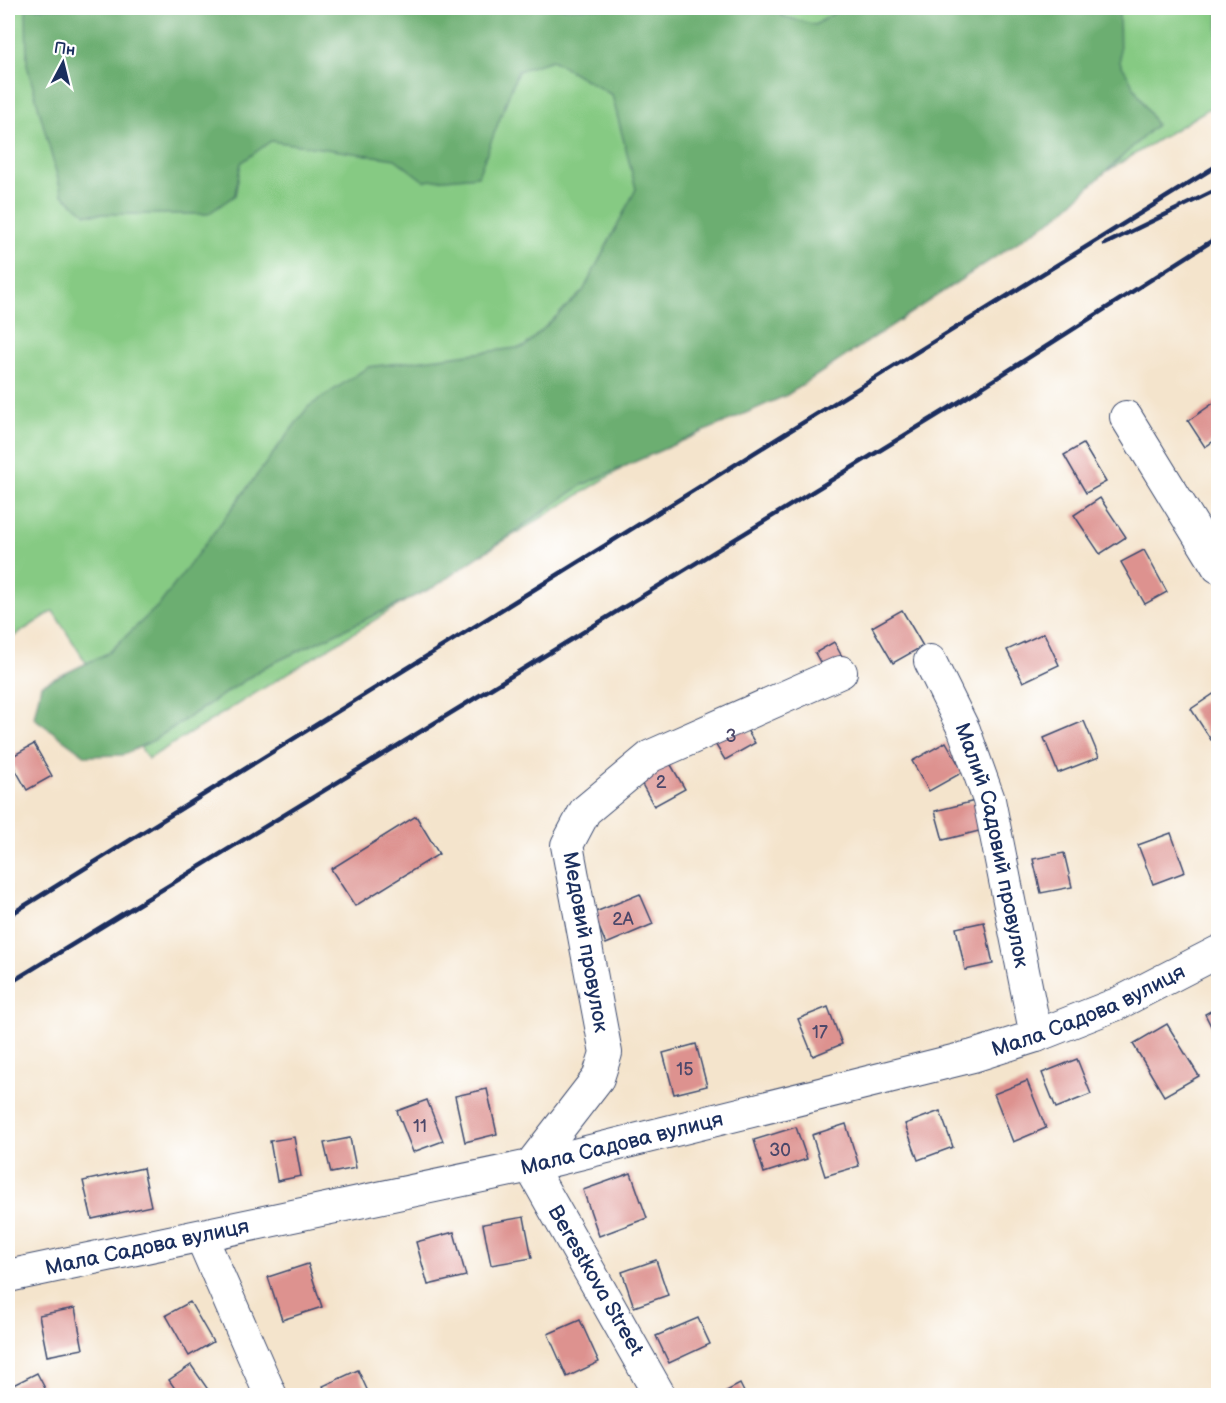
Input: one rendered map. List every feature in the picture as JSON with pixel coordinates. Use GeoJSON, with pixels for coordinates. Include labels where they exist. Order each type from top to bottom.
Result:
{"type":"FeatureCollection","features":[{"type":"Feature","properties":{"kind":"street"},"geometry":{"type":"LineString","coordinates":[[1126,417],[1218,567]]}},
{"type":"Feature","properties":{"kind":"street","name":"Малий Садовий провулок"},"geometry":{"type":"LineString","coordinates":[[930,662],[964,730],[989,800],[1036,1036]]}},
{"type":"Feature","properties":{"kind":"street","name":"Медовий провулок"},"geometry":{"type":"LineString","coordinates":[[530,1166],[598,1078],[606,1053],[567,845],[585,811],[651,756],[841,672]]}},
{"type":"Feature","properties":{"kind":"street","name":"Мала Садова вулиця"},"geometry":{"type":"LineString","coordinates":[[8,1276],[530,1166],[973,1056],[1036,1036],[1117,1004],[1218,952]]}},
{"type":"Feature","properties":{"kind":"street","name":"Berestkova Street"},"geometry":{"type":"LineString","coordinates":[[530,1166],[660,1395]]}},
{"type":"Feature","properties":{"kind":"street"},"geometry":{"type":"LineString","coordinates":[[201,1236],[271,1395]]}},
{"type":"Feature","properties":{"kind":"green space"},"geometry":{"type":"Polygon","coordinates":[[[8,8],[1218,8],[1218,103],[148,759],[53,611],[8,640],[8,8]]]}},
{"type":"Feature","properties":{"kind":"green space"},"geometry":{"type":"Polygon","coordinates":[[[26,8],[774,8],[782,16],[815,25],[842,8],[1119,8],[1120,62],[1156,125],[1060,214],[787,395],[582,485],[434,587],[265,667],[154,740],[123,755],[86,756],[34,718],[41,685],[108,653],[160,604],[308,407],[368,367],[524,347],[583,291],[636,189],[612,95],[552,60],[518,71],[478,176],[424,181],[395,159],[271,141],[241,163],[235,195],[208,214],[86,214],[62,194],[27,65],[26,8]]]}},
{"type":"Feature","properties":{"kind":"building"},"geometry":{"type":"Polygon","coordinates":[[[1218,400],[1218,438],[1205,447],[1188,421],[1218,400]]]}},
{"type":"Feature","properties":{"kind":"building"},"geometry":{"type":"Polygon","coordinates":[[[1083,444],[1106,482],[1086,493],[1064,455],[1083,444]]]}},
{"type":"Feature","properties":{"kind":"building"},"geometry":{"type":"Polygon","coordinates":[[[1100,498],[1126,537],[1100,554],[1074,515],[1100,498]]]}},
{"type":"Feature","properties":{"kind":"building"},"geometry":{"type":"Polygon","coordinates":[[[1144,550],[1167,592],[1145,604],[1121,562],[1144,550]]]}},
{"type":"Feature","properties":{"kind":"building"},"geometry":{"type":"Polygon","coordinates":[[[902,610],[923,646],[893,663],[872,627],[902,610]]]}},
{"type":"Feature","properties":{"kind":"building"},"geometry":{"type":"Polygon","coordinates":[[[1044,633],[1059,665],[1023,682],[1007,650],[1044,633]]]}},
{"type":"Feature","properties":{"kind":"building"},"geometry":{"type":"Polygon","coordinates":[[[834,642],[851,673],[832,684],[815,653],[834,642]]]}},
{"type":"Feature","properties":{"kind":"building"},"geometry":{"type":"Polygon","coordinates":[[[1218,691],[1218,735],[1211,740],[1191,709],[1218,691]]]}},
{"type":"Feature","properties":{"kind":"building"},"geometry":{"type":"Polygon","coordinates":[[[736,712],[755,743],[725,760],[706,729],[736,712]]]}},
{"type":"Feature","properties":{"kind":"building"},"geometry":{"type":"Polygon","coordinates":[[[1084,721],[1099,757],[1058,773],[1044,738],[1084,721]]]}},
{"type":"Feature","properties":{"kind":"building"},"geometry":{"type":"Polygon","coordinates":[[[946,742],[963,772],[929,791],[912,761],[946,742]]]}},
{"type":"Feature","properties":{"kind":"building"},"geometry":{"type":"Polygon","coordinates":[[[34,744],[52,776],[27,790],[9,758],[34,744]]]}},
{"type":"Feature","properties":{"kind":"building"},"geometry":{"type":"Polygon","coordinates":[[[667,758],[685,789],[654,806],[637,775],[667,758]]]}},
{"type":"Feature","properties":{"kind":"building"},"geometry":{"type":"Polygon","coordinates":[[[975,801],[983,830],[943,840],[935,811],[975,801]]]}},
{"type":"Feature","properties":{"kind":"building"},"geometry":{"type":"Polygon","coordinates":[[[416,816],[439,854],[355,906],[331,869],[416,816]]]}},
{"type":"Feature","properties":{"kind":"building"},"geometry":{"type":"Polygon","coordinates":[[[1171,833],[1185,872],[1153,884],[1138,845],[1171,833]]]}},
{"type":"Feature","properties":{"kind":"building"},"geometry":{"type":"Polygon","coordinates":[[[1064,853],[1072,887],[1041,893],[1033,859],[1064,853]]]}},
{"type":"Feature","properties":{"kind":"building"},"geometry":{"type":"Polygon","coordinates":[[[640,894],[653,924],[606,944],[593,913],[640,894]]]}},
{"type":"Feature","properties":{"kind":"building"},"geometry":{"type":"Polygon","coordinates":[[[984,922],[993,964],[965,970],[956,928],[984,922]]]}},
{"type":"Feature","properties":{"kind":"building"},"geometry":{"type":"Polygon","coordinates":[[[828,1007],[842,1044],[813,1056],[798,1019],[828,1007]]]}},
{"type":"Feature","properties":{"kind":"building"},"geometry":{"type":"Polygon","coordinates":[[[1218,1007],[1218,1040],[1205,1014],[1218,1007]]]}},
{"type":"Feature","properties":{"kind":"building"},"geometry":{"type":"Polygon","coordinates":[[[1167,1024],[1199,1076],[1164,1096],[1133,1044],[1167,1024]]]}},
{"type":"Feature","properties":{"kind":"building"},"geometry":{"type":"Polygon","coordinates":[[[696,1044],[707,1086],[674,1094],[663,1053],[696,1044]]]}},
{"type":"Feature","properties":{"kind":"building"},"geometry":{"type":"Polygon","coordinates":[[[1077,1059],[1091,1094],[1056,1108],[1042,1073],[1077,1059]]]}},
{"type":"Feature","properties":{"kind":"building"},"geometry":{"type":"Polygon","coordinates":[[[1027,1081],[1046,1128],[1013,1142],[994,1094],[1027,1081]]]}},
{"type":"Feature","properties":{"kind":"building"},"geometry":{"type":"Polygon","coordinates":[[[487,1089],[497,1134],[465,1142],[455,1096],[487,1089]]]}},
{"type":"Feature","properties":{"kind":"building"},"geometry":{"type":"Polygon","coordinates":[[[427,1100],[443,1141],[413,1152],[397,1111],[427,1100]]]}},
{"type":"Feature","properties":{"kind":"building"},"geometry":{"type":"Polygon","coordinates":[[[940,1111],[953,1147],[918,1160],[905,1124],[940,1111]]]}},
{"type":"Feature","properties":{"kind":"building"},"geometry":{"type":"Polygon","coordinates":[[[846,1124],[859,1166],[825,1176],[812,1135],[846,1124]]]}},
{"type":"Feature","properties":{"kind":"building"},"geometry":{"type":"Polygon","coordinates":[[[796,1127],[807,1159],[764,1173],[754,1140],[796,1127]]]}},
{"type":"Feature","properties":{"kind":"building"},"geometry":{"type":"Polygon","coordinates":[[[294,1137],[301,1176],[277,1181],[270,1141],[294,1137]]]}},
{"type":"Feature","properties":{"kind":"building"},"geometry":{"type":"Polygon","coordinates":[[[350,1138],[356,1168],[331,1173],[324,1143],[350,1138]]]}},
{"type":"Feature","properties":{"kind":"building"},"geometry":{"type":"Polygon","coordinates":[[[143,1168],[151,1206],[92,1219],[83,1181],[143,1168]]]}},
{"type":"Feature","properties":{"kind":"building"},"geometry":{"type":"Polygon","coordinates":[[[631,1173],[647,1218],[599,1236],[583,1190],[631,1173]]]}},
{"type":"Feature","properties":{"kind":"building"},"geometry":{"type":"Polygon","coordinates":[[[524,1217],[532,1258],[491,1265],[483,1224],[524,1217]]]}},
{"type":"Feature","properties":{"kind":"building"},"geometry":{"type":"Polygon","coordinates":[[[454,1232],[466,1276],[428,1285],[416,1242],[454,1232]]]}},
{"type":"Feature","properties":{"kind":"building"},"geometry":{"type":"Polygon","coordinates":[[[656,1260],[668,1295],[634,1307],[622,1272],[656,1260]]]}},
{"type":"Feature","properties":{"kind":"building"},"geometry":{"type":"Polygon","coordinates":[[[308,1264],[322,1307],[282,1320],[268,1277],[308,1264]]]}},
{"type":"Feature","properties":{"kind":"building"},"geometry":{"type":"Polygon","coordinates":[[[190,1302],[213,1342],[189,1356],[166,1315],[190,1302]]]}},
{"type":"Feature","properties":{"kind":"building"},"geometry":{"type":"Polygon","coordinates":[[[75,1308],[83,1349],[47,1356],[39,1315],[75,1308]]]}},
{"type":"Feature","properties":{"kind":"building"},"geometry":{"type":"Polygon","coordinates":[[[698,1318],[710,1344],[669,1363],[656,1336],[698,1318]]]}},
{"type":"Feature","properties":{"kind":"building"},"geometry":{"type":"Polygon","coordinates":[[[580,1320],[599,1362],[567,1377],[548,1334],[580,1320]]]}},
{"type":"Feature","properties":{"kind":"building"},"geometry":{"type":"Polygon","coordinates":[[[191,1365],[209,1391],[203,1396],[180,1396],[169,1380],[191,1365]]]}},
{"type":"Feature","properties":{"kind":"building"},"geometry":{"type":"Polygon","coordinates":[[[358,1370],[370,1396],[328,1396],[323,1386],[358,1370]]]}},
{"type":"Feature","properties":{"kind":"building"},"geometry":{"type":"Polygon","coordinates":[[[37,1373],[49,1396],[19,1396],[13,1385],[37,1373]]]}},
{"type":"Feature","properties":{"kind":"building"},"geometry":{"type":"Polygon","coordinates":[[[740,1384],[746,1396],[717,1396],[740,1384]]]}},
{"type":"Feature","properties":{"kind":"railway"},"geometry":{"type":"LineString","coordinates":[[8,916],[1218,165]]}},
{"type":"Feature","properties":{"kind":"railway"},"geometry":{"type":"LineString","coordinates":[[1105,244],[1218,189]]}},
{"type":"Feature","properties":{"kind":"railway"},"geometry":{"type":"LineString","coordinates":[[8,984],[959,402],[1218,237]]}}]}
